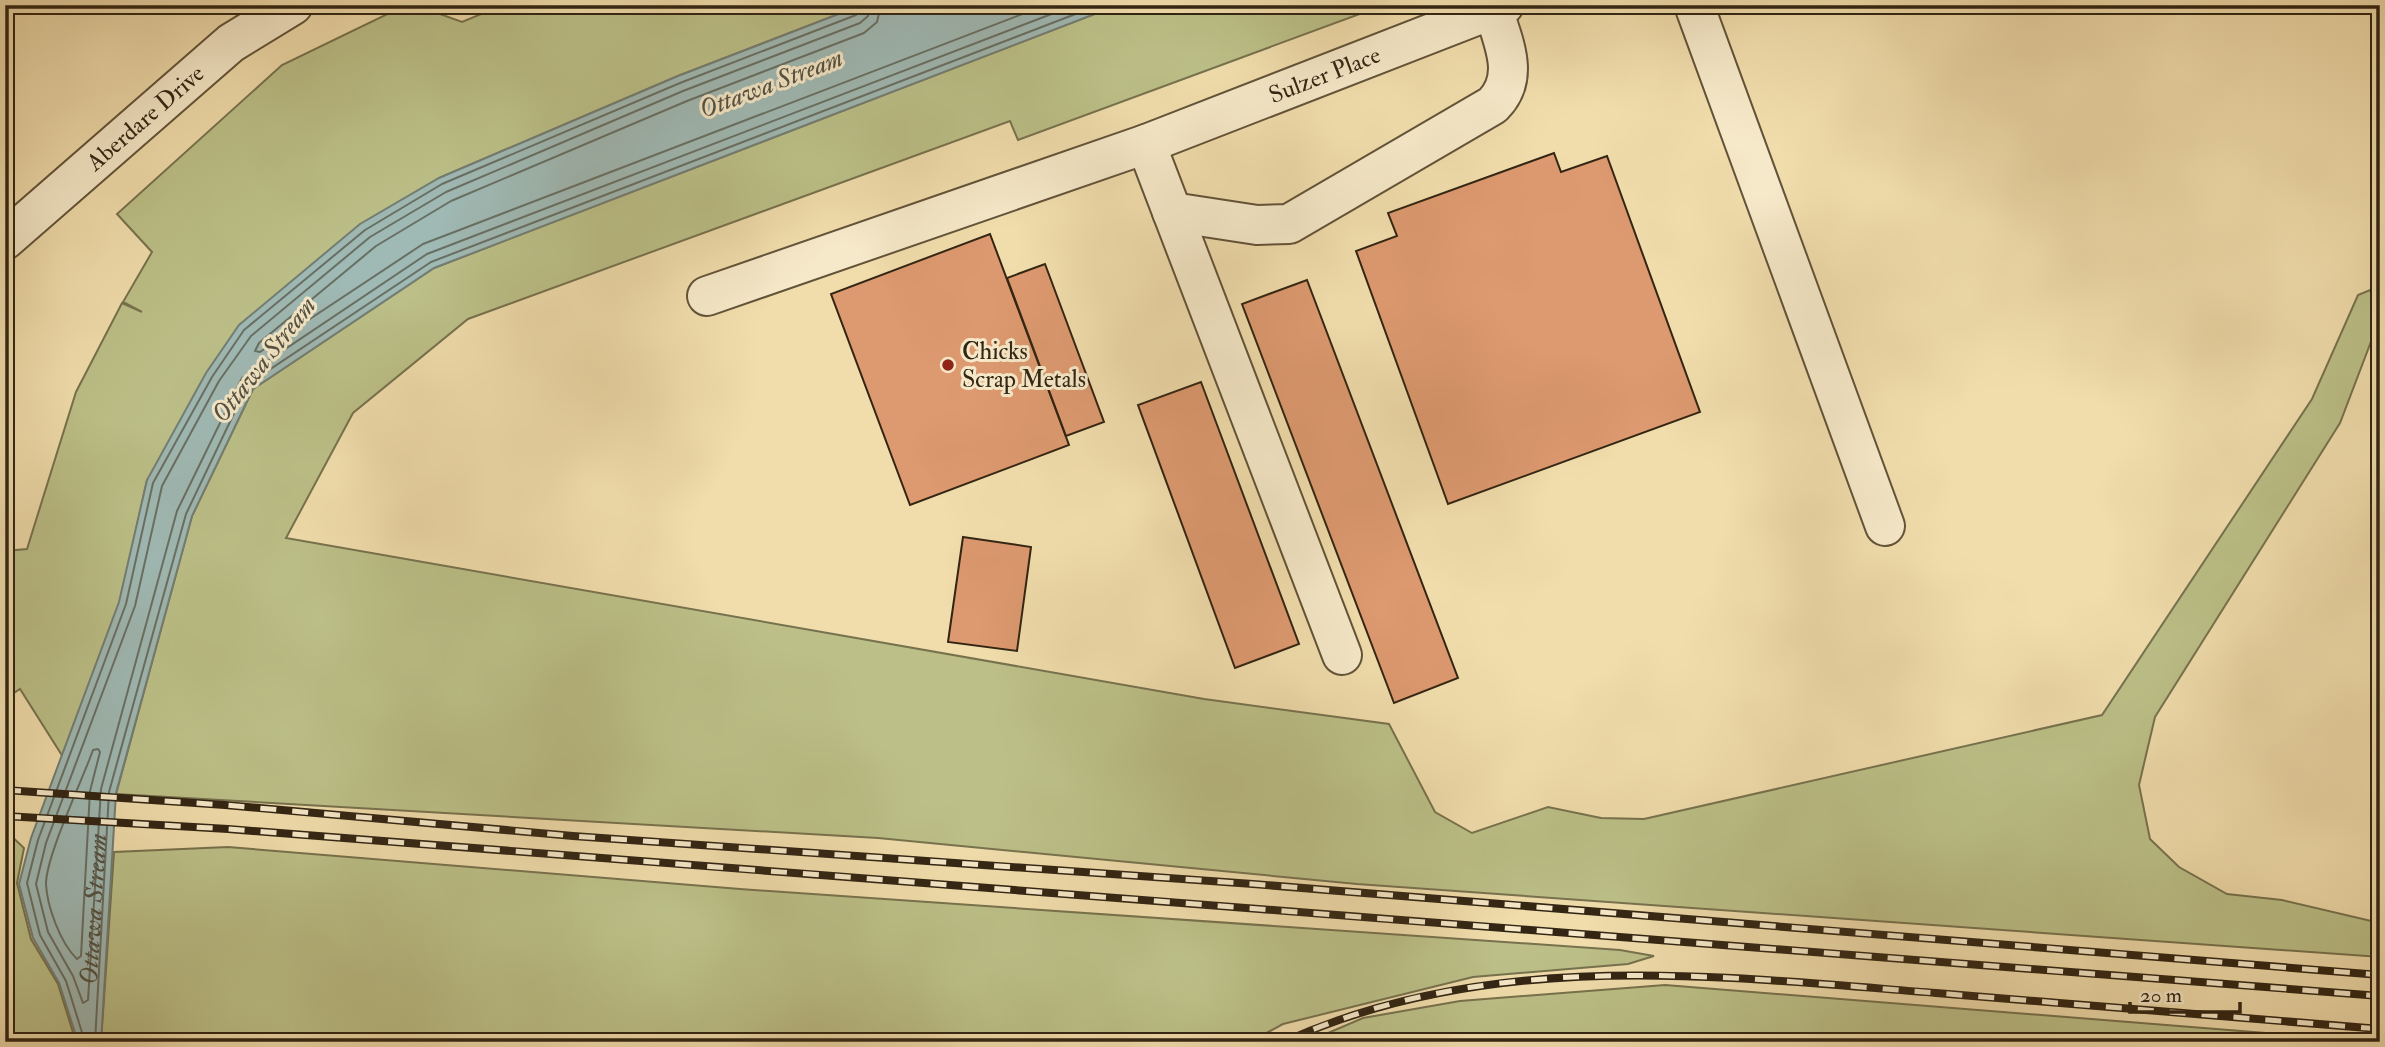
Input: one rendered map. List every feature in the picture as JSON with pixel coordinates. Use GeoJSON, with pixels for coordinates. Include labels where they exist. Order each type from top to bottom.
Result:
{"type":"FeatureCollection","features":[{"type":"Feature","properties":{"kind":"street","name":"Aberdare Drive"},"geometry":{"type":"LineString","coordinates":[[5,240],[231,43],[293,5]]}},
{"type":"Feature","properties":{"kind":"street"},"geometry":{"type":"LineString","coordinates":[[1693,5],[1885,526]]}},
{"type":"Feature","properties":{"kind":"street"},"geometry":{"type":"LineString","coordinates":[[1172,212],[1257,225],[1289,224],[1493,105],[1503,95],[1509,65],[1498,7]]}},
{"type":"Feature","properties":{"kind":"street","name":"Sulzer Place"},"geometry":{"type":"LineString","coordinates":[[708,296],[1146,144],[1498,7]]}},
{"type":"Feature","properties":{"kind":"street"},"geometry":{"type":"LineString","coordinates":[[1146,144],[1342,655]]}},
{"type":"Feature","properties":{"kind":"green space"},"geometry":{"type":"Polygon","coordinates":[[[406,5],[415,5],[462,22],[503,5],[862,5],[678,76],[439,178],[147,480],[120,602],[63,757],[20,689],[5,699],[5,551],[27,549],[76,392],[122,303],[142,312],[123,302],[152,252],[117,214],[282,65],[406,5]]]}},
{"type":"Feature","properties":{"kind":"green space"},"geometry":{"type":"Polygon","coordinates":[[[1118,5],[1384,5],[1018,140],[1010,121],[468,319],[353,413],[286,538],[1204,699],[1389,724],[1435,812],[1472,833],[1548,807],[1601,818],[1644,819],[2102,715],[2312,399],[2358,295],[2370,290],[2380,318],[2340,423],[2155,717],[2139,785],[2150,839],[2179,867],[2227,894],[2282,900],[2380,923],[2380,957],[1357,884],[878,838],[116,794],[192,516],[253,389],[434,268],[1118,5]]]}},
{"type":"Feature","properties":{"kind":"green space"},"geometry":{"type":"Polygon","coordinates":[[[5,830],[24,848],[17,883],[31,939],[58,984],[76,1042],[5,1042],[5,830]]]}},
{"type":"Feature","properties":{"kind":"green space"},"geometry":{"type":"Polygon","coordinates":[[[228,847],[740,889],[1620,950],[1654,956],[1628,964],[1473,977],[1283,1024],[1250,1042],[101,1042],[114,852],[228,847]]]}},
{"type":"Feature","properties":{"kind":"green space"},"geometry":{"type":"Polygon","coordinates":[[[1665,985],[2380,1042],[1307,1042],[1363,1018],[1460,1001],[1665,985]]]}},
{"type":"Feature","properties":{"kind":"water","name":"Ottawa Stream"},"geometry":{"type":"Polygon","coordinates":[[[862,5],[1118,5],[434,268],[253,389],[192,516],[116,793],[101,1042],[78,1042],[59,983],[33,938],[19,884],[31,838],[119,602],[147,480],[206,373],[239,325],[360,224],[439,178],[678,76],[862,5]]]}},
{"type":"Feature","properties":{"kind":"building"},"geometry":{"type":"Polygon","coordinates":[[[1554,153],[1561,172],[1607,156],[1700,412],[1448,504],[1356,251],[1397,236],[1388,213],[1554,153]]]}},
{"type":"Feature","properties":{"kind":"building","name":"Chicks Scrap Metals"},"geometry":{"type":"Polygon","coordinates":[[[990,234],[1069,445],[910,505],[831,294],[990,234]]]}},
{"type":"Feature","properties":{"kind":"building"},"geometry":{"type":"Polygon","coordinates":[[[1045,264],[1104,422],[1066,436],[1007,278],[1045,264]]]}},
{"type":"Feature","properties":{"kind":"building"},"geometry":{"type":"Polygon","coordinates":[[[1307,280],[1458,678],[1394,703],[1242,304],[1307,280]]]}},
{"type":"Feature","properties":{"kind":"building"},"geometry":{"type":"Polygon","coordinates":[[[1201,382],[1299,644],[1235,668],[1138,405],[1201,382]]]}},
{"type":"Feature","properties":{"kind":"building"},"geometry":{"type":"Polygon","coordinates":[[[963,537],[1031,547],[1017,651],[948,642],[963,537]]]}},
{"type":"Feature","properties":{"kind":"railway"},"geometry":{"type":"LineString","coordinates":[[5,790],[225,805],[573,836],[1253,884],[2380,975]]}},
{"type":"Feature","properties":{"kind":"railway"},"geometry":{"type":"LineString","coordinates":[[5,816],[228,829],[2380,996]]}},
{"type":"Feature","properties":{"kind":"railway"},"geometry":{"type":"LineString","coordinates":[[1284,1042],[1362,1012],[1442,992],[1523,981],[1605,976],[1771,980],[2380,1029]]}},
{"type":"Feature","properties":{"kind":"place","name":"Chicks Scrap Metals"},"geometry":{"type":"Point","coordinates":[948,365]}}]}
